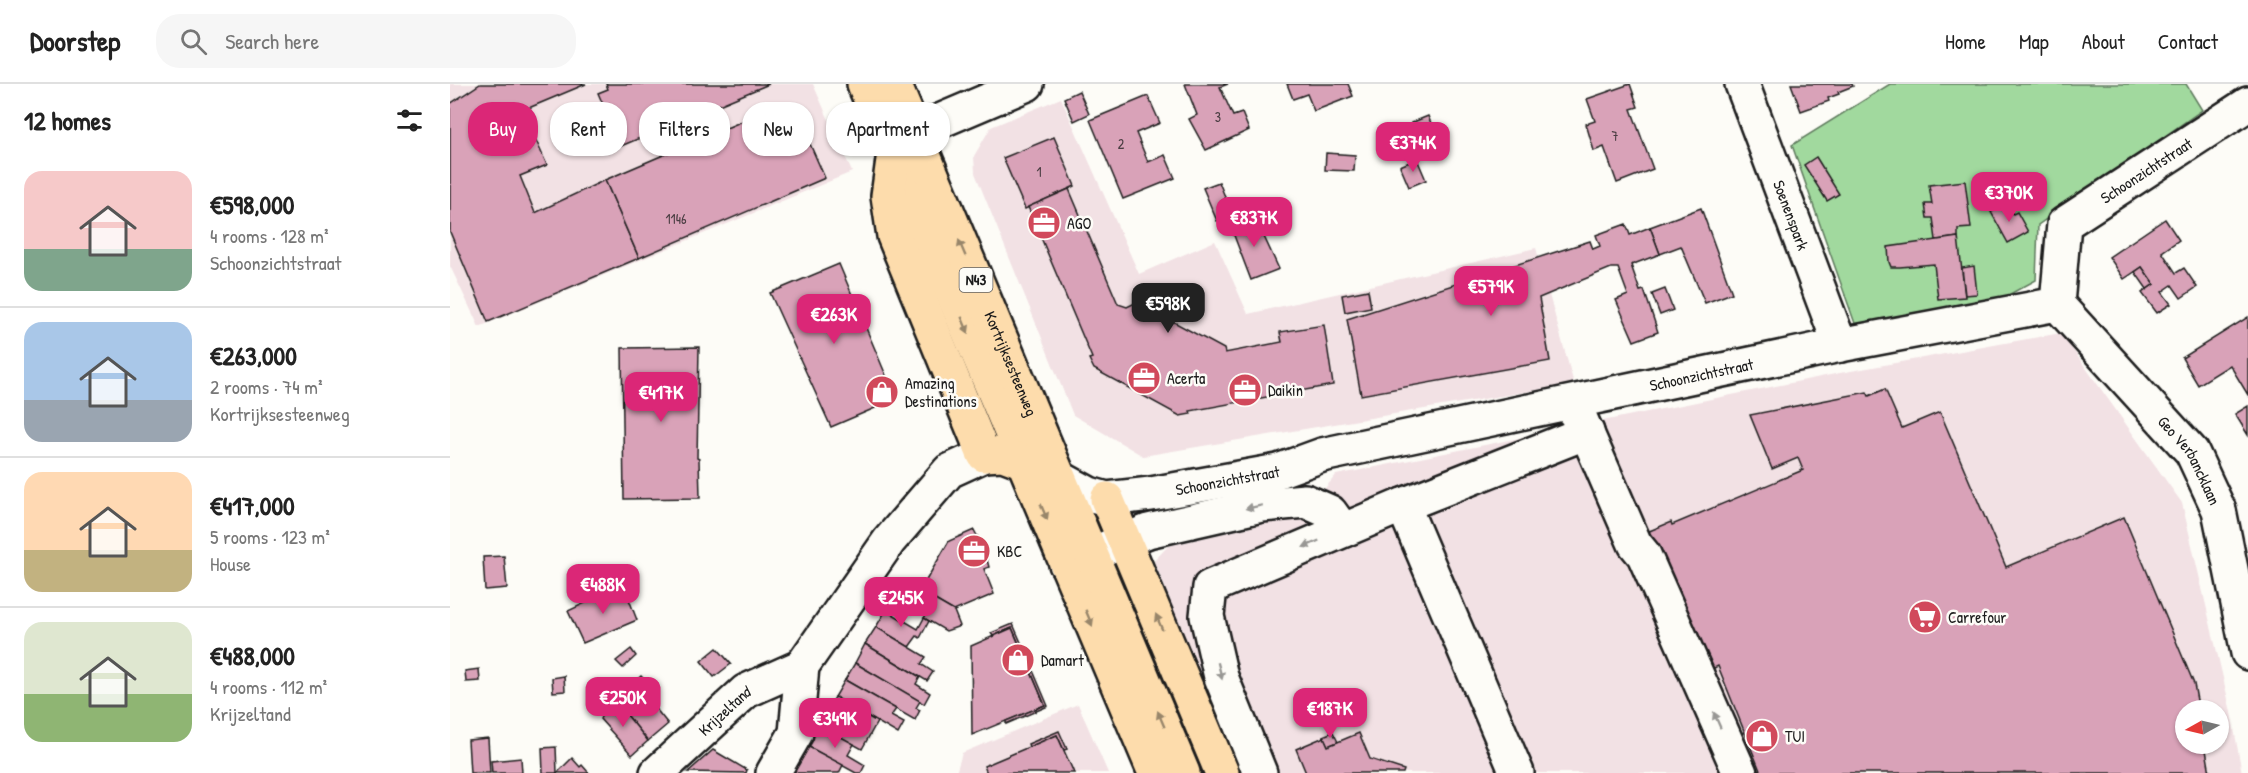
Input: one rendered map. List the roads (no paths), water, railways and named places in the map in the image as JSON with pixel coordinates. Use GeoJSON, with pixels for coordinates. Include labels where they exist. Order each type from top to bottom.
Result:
{"type":"FeatureCollection","features":[{"type":"Feature","properties":{"kind":"main road","name":"Kortrijksesteenweg"},"geometry":{"type":"LineString","coordinates":[[864,84],[876,102]]}},
{"type":"Feature","properties":{"kind":"main road","name":"Kortrijksesteenweg"},"geometry":{"type":"LineString","coordinates":[[894,84],[897,102]]}},
{"type":"Feature","properties":{"kind":"main road"},"geometry":{"type":"LineString","coordinates":[[900,156],[888,196],[894,236],[984,455],[1003,454],[1058,477]]}},
{"type":"Feature","properties":{"kind":"main road","name":"Kortrijksesteenweg"},"geometry":{"type":"LineString","coordinates":[[909,156],[1023,461],[1079,559],[1183,773]]}},
{"type":"Feature","properties":{"kind":"main road","name":"Kortrijksesteenweg"},"geometry":{"type":"LineString","coordinates":[[910,156],[1058,477],[1079,559],[1155,773]]}},
{"type":"Feature","properties":{"kind":"main road"},"geometry":{"type":"LineString","coordinates":[[1107,499],[1222,773]]}},
{"type":"Feature","properties":{"kind":"street"},"geometry":{"type":"LineString","coordinates":[[950,122],[1027,84]]}},
{"type":"Feature","properties":{"kind":"street","name":"Soenenspark"},"geometry":{"type":"LineString","coordinates":[[1742,84],[1840,345]]}},
{"type":"Feature","properties":{"kind":"street","name":"Schoonzichtstraat"},"geometry":{"type":"LineString","coordinates":[[1058,477],[1089,494],[1107,499],[1151,494],[1278,471],[1322,455],[1840,345],[2057,304],[2064,224],[2248,104]]}},
{"type":"Feature","properties":{"kind":"street","name":"Geo Verbancklaan"},"geometry":{"type":"LineString","coordinates":[[2057,304],[2192,452],[2219,510],[2248,653]]}},
{"type":"Feature","properties":{"kind":"street"},"geometry":{"type":"LineString","coordinates":[[1561,406],[1579,416],[1587,432],[1635,544],[1644,555],[1740,773]]}},
{"type":"Feature","properties":{"kind":"street"},"geometry":{"type":"LineString","coordinates":[[1260,773],[1221,677],[1207,616],[1210,587],[1343,530],[1587,432]]}},
{"type":"Feature","properties":{"kind":"street"},"geometry":{"type":"LineString","coordinates":[[773,773],[796,734],[802,666],[889,541],[949,471],[984,455]]}},
{"type":"Feature","properties":{"kind":"street"},"geometry":{"type":"LineString","coordinates":[[1079,559],[1164,526],[1262,505],[1305,501],[1330,512],[1343,530]]}},
{"type":"Feature","properties":{"kind":"street"},"geometry":{"type":"LineString","coordinates":[[1404,505],[1517,773]]}},
{"type":"Feature","properties":{"kind":"street","name":"Krijzeltand"},"geometry":{"type":"LineString","coordinates":[[657,773],[746,691],[802,666]]}},
{"type":"Feature","properties":{"kind":"place","name":"AGO"},"geometry":{"type":"Point","coordinates":[1044,223]}},
{"type":"Feature","properties":{"kind":"place","name":"Acerta"},"geometry":{"type":"Point","coordinates":[1144,378]}},
{"type":"Feature","properties":{"kind":"place","name":"Daikin"},"geometry":{"type":"Point","coordinates":[1245,390]}},
{"type":"Feature","properties":{"kind":"place","name":"Amazing Destinations"},"geometry":{"type":"Point","coordinates":[882,392]}},
{"type":"Feature","properties":{"kind":"place","name":"KBC"},"geometry":{"type":"Point","coordinates":[974,551]}},
{"type":"Feature","properties":{"kind":"place","name":"Carrefour"},"geometry":{"type":"Point","coordinates":[1925,617]}},
{"type":"Feature","properties":{"kind":"place","name":"Damart"},"geometry":{"type":"Point","coordinates":[1018,660]}},
{"type":"Feature","properties":{"kind":"place","name":"TUI"},"geometry":{"type":"Point","coordinates":[1762,736]}}]}
